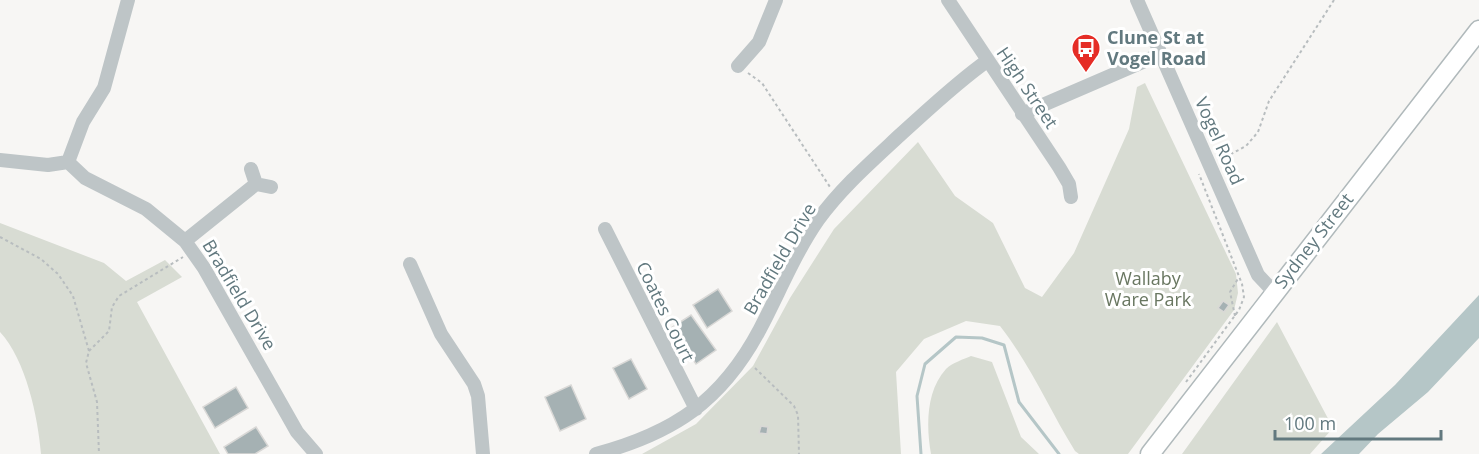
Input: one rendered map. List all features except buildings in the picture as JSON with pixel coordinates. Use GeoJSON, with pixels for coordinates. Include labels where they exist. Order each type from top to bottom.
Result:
{"type":"FeatureCollection","features":[{"type":"Feature","properties":{"kind":"main road","name":"Sydney Street"},"geometry":{"type":"LineString","coordinates":[[1150,454],[1479,30]]}},
{"type":"Feature","properties":{"kind":"street"},"geometry":{"type":"LineString","coordinates":[[0,160],[48,165],[68,162],[83,122],[104,88],[129,0]]}},
{"type":"Feature","properties":{"kind":"street"},"geometry":{"type":"LineString","coordinates":[[738,66],[759,42],[776,0]]}},
{"type":"Feature","properties":{"kind":"street","name":"High Street"},"geometry":{"type":"LineString","coordinates":[[948,0],[1059,167],[1069,184],[1071,197]]}},
{"type":"Feature","properties":{"kind":"street","name":"Vogel Road"},"geometry":{"type":"LineString","coordinates":[[1137,0],[1258,275],[1274,292]]}},
{"type":"Feature","properties":{"kind":"street"},"geometry":{"type":"LineString","coordinates":[[1022,114],[1161,54]]}},
{"type":"Feature","properties":{"kind":"street","name":"Bradfield Drive"},"geometry":{"type":"LineString","coordinates":[[596,454],[644,439],[675,425],[729,378],[759,331],[818,220],[859,172],[963,78],[987,60]]}},
{"type":"Feature","properties":{"kind":"street","name":"Bradfield Drive"},"geometry":{"type":"LineString","coordinates":[[68,162],[86,178],[146,209],[189,246],[297,432],[316,454]]}},
{"type":"Feature","properties":{"kind":"street"},"geometry":{"type":"LineString","coordinates":[[251,169],[256,184]]}},
{"type":"Feature","properties":{"kind":"street"},"geometry":{"type":"LineString","coordinates":[[189,246],[256,184]]}},
{"type":"Feature","properties":{"kind":"street"},"geometry":{"type":"LineString","coordinates":[[256,184],[271,187]]}},
{"type":"Feature","properties":{"kind":"street","name":"Coates Court"},"geometry":{"type":"LineString","coordinates":[[605,229],[696,409]]}},
{"type":"Feature","properties":{"kind":"street"},"geometry":{"type":"LineString","coordinates":[[410,264],[441,334],[474,384],[478,396],[483,454]]}},
{"type":"Feature","properties":{"kind":"path"},"geometry":{"type":"LineString","coordinates":[[1216,162],[1238,152],[1253,139],[1274,93],[1334,0]]}},
{"type":"Feature","properties":{"kind":"path"},"geometry":{"type":"LineString","coordinates":[[738,66],[762,83],[839,196]]}},
{"type":"Feature","properties":{"kind":"path"},"geometry":{"type":"LineString","coordinates":[[1181,390],[1235,316],[1244,297],[1239,276],[1200,178],[1201,170]]}},
{"type":"Feature","properties":{"kind":"path"},"geometry":{"type":"LineString","coordinates":[[0,237],[41,259],[63,280],[76,304],[89,351],[86,363],[98,402],[99,454]]}},
{"type":"Feature","properties":{"kind":"path"},"geometry":{"type":"LineString","coordinates":[[89,351],[107,335],[112,307],[119,296],[189,246]]}},
{"type":"Feature","properties":{"kind":"path"},"geometry":{"type":"LineString","coordinates":[[1235,316],[1230,292],[1239,276]]}},
{"type":"Feature","properties":{"kind":"path"},"geometry":{"type":"LineString","coordinates":[[755,368],[787,398],[796,410],[799,454]]}},
{"type":"Feature","properties":{"kind":"green space","name":"Wallaby Ware Park"},"geometry":{"type":"Polygon","coordinates":[[[1145,83],[1236,274],[1238,293],[1234,310],[1128,454],[1079,454],[1075,451],[1030,371],[1000,326],[966,321],[924,339],[896,372],[901,454],[642,454],[696,424],[753,366],[790,298],[834,229],[918,142],[955,196],[993,223],[1025,288],[1042,297],[1074,253],[1129,129],[1137,87],[1145,83]]]}},
{"type":"Feature","properties":{"kind":"green space"},"geometry":{"type":"Polygon","coordinates":[[[0,223],[104,263],[126,281],[165,260],[182,277],[137,302],[220,454],[41,454],[34,407],[24,373],[0,332],[0,223]]]}},
{"type":"Feature","properties":{"kind":"green space"},"geometry":{"type":"Polygon","coordinates":[[[1277,322],[1333,428],[1310,454],[1182,454],[1277,322]]]}},
{"type":"Feature","properties":{"kind":"green space"},"geometry":{"type":"Polygon","coordinates":[[[971,356],[992,362],[1021,437],[1039,454],[931,454],[928,432],[929,409],[939,378],[946,369],[971,356]]]}},
{"type":"Feature","properties":{"kind":"shaded area"},"geometry":{"type":"Polygon","coordinates":[[[1479,295],[1479,338],[1428,392],[1378,434],[1359,454],[1321,454],[1395,385],[1479,295]]]}},
{"type":"Feature","properties":{"kind":"waterway"},"geometry":{"type":"LineString","coordinates":[[921,454],[917,396],[925,364],[956,337],[982,338],[1004,345],[1019,402],[1059,454]]}},
{"type":"Feature","properties":{"kind":"place","name":"Clune St at Vogel Road"},"geometry":{"type":"Point","coordinates":[1086,74]}}]}
